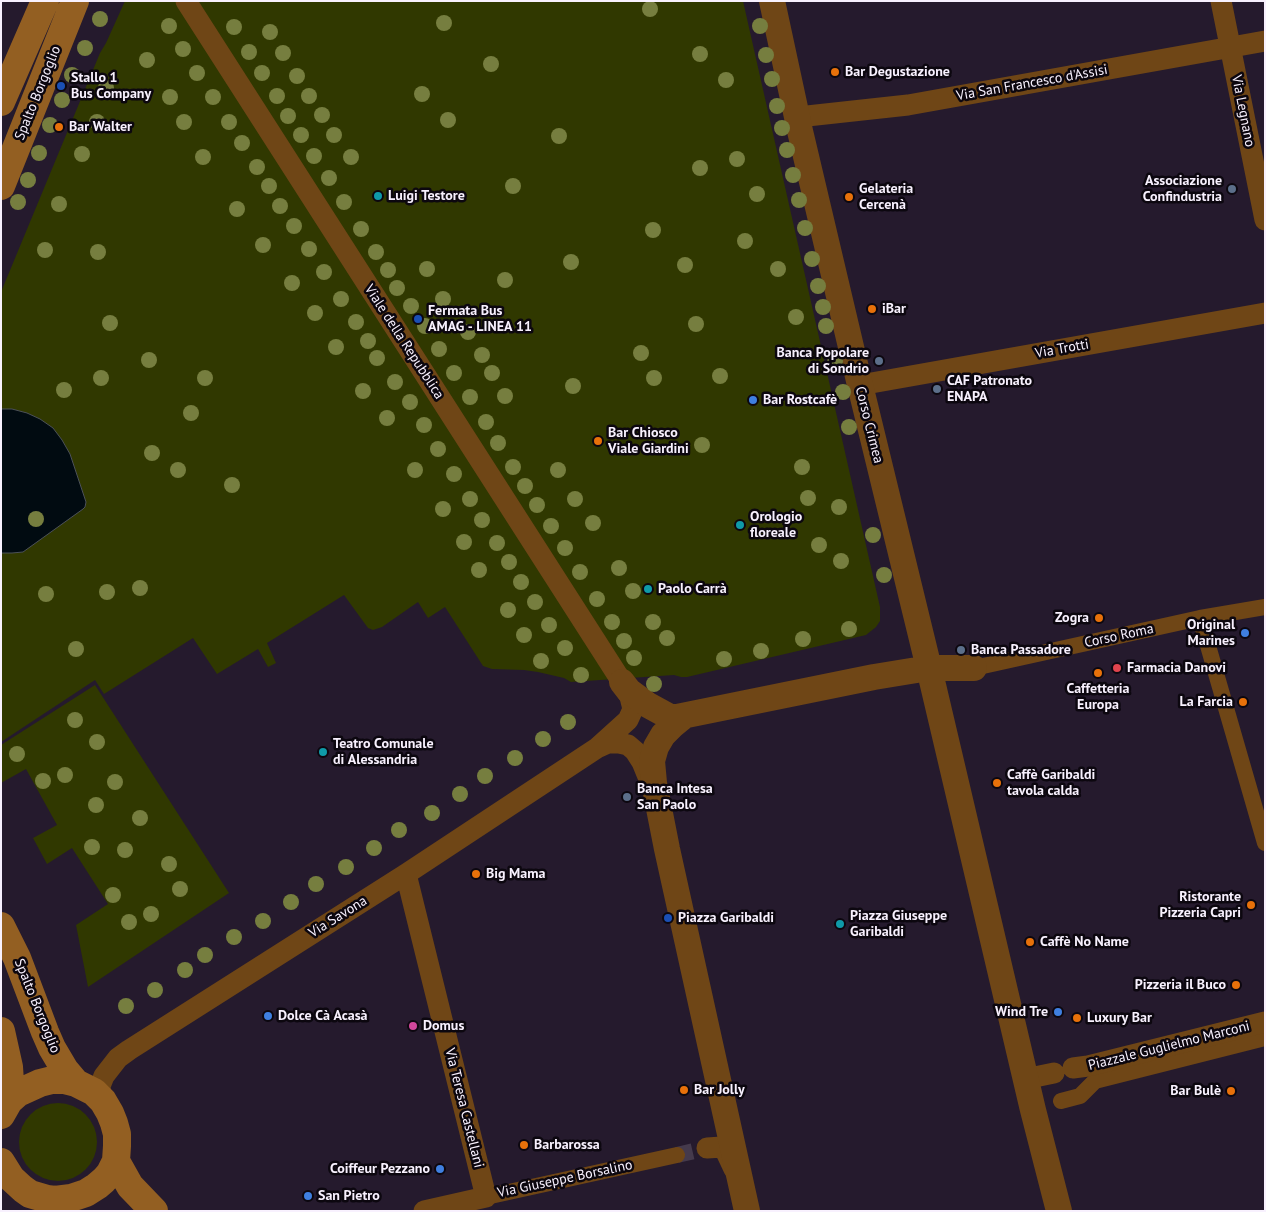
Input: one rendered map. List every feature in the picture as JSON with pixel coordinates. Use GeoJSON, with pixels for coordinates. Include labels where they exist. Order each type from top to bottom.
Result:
{"type":"FeatureCollection","features":[{"type":"Feature","properties":{"kind":"main road","name":"Spalto Borgoglio"},"geometry":{"type":"LineString","coordinates":[[1,102],[45,1]]}},
{"type":"Feature","properties":{"kind":"main road","name":"Spalto Borgoglio"},"geometry":{"type":"LineString","coordinates":[[1,186],[75,1]]}},
{"type":"Feature","properties":{"kind":"main road","name":"Spalto Borgoglio"},"geometry":{"type":"LineString","coordinates":[[1,926],[23,972],[52,1048],[65,1070],[76,1083]]}},
{"type":"Feature","properties":{"kind":"main road"},"geometry":{"type":"LineString","coordinates":[[1,1031],[9,1066],[10,1082],[5,1108]]}},
{"type":"Feature","properties":{"kind":"main road"},"geometry":{"type":"LineString","coordinates":[[1,1162],[11,1178],[12,1185],[62,1205],[71,1198],[86,1193],[97,1186],[110,1173],[116,1161],[117,1134],[110,1113],[103,1101],[94,1092],[76,1083],[52,1080],[40,1083],[18,1093],[5,1108]]}},
{"type":"Feature","properties":{"kind":"main road"},"geometry":{"type":"LineString","coordinates":[[116,1161],[130,1186],[154,1211]]}},
{"type":"Feature","properties":{"kind":"street","name":"Viale della Repubblica"},"geometry":{"type":"LineString","coordinates":[[186,1],[622,682],[630,697],[633,709],[631,715],[622,726],[597,748]]}},
{"type":"Feature","properties":{"kind":"street","name":"Corso Crimea"},"geometry":{"type":"LineString","coordinates":[[772,1],[860,385],[944,731],[1025,1079],[1059,1211]]}},
{"type":"Feature","properties":{"kind":"street","name":"Via Legnano"},"geometry":{"type":"LineString","coordinates":[[1221,1],[1265,220]]}},
{"type":"Feature","properties":{"kind":"street","name":"Via San Francesco d'Assisi"},"geometry":{"type":"LineString","coordinates":[[798,118],[908,105],[1265,41]]}},
{"type":"Feature","properties":{"kind":"street","name":"Via Trotti"},"geometry":{"type":"LineString","coordinates":[[860,385],[1265,313]]}},
{"type":"Feature","properties":{"kind":"street","name":"Corso Roma"},"geometry":{"type":"LineString","coordinates":[[974,668],[1200,618],[1265,607]]}},
{"type":"Feature","properties":{"kind":"street"},"geometry":{"type":"LineString","coordinates":[[874,677],[894,665],[910,648],[915,638],[915,615]]}},
{"type":"Feature","properties":{"kind":"street"},"geometry":{"type":"LineString","coordinates":[[1200,618],[1265,843]]}},
{"type":"Feature","properties":{"kind":"street"},"geometry":{"type":"LineString","coordinates":[[622,682],[635,695],[659,712],[670,716],[683,717],[874,677],[929,668],[974,668]]}},
{"type":"Feature","properties":{"kind":"street"},"geometry":{"type":"LineString","coordinates":[[683,717],[663,735],[656,747],[653,756],[653,772],[658,807],[747,1208]]}},
{"type":"Feature","properties":{"kind":"street"},"geometry":{"type":"LineString","coordinates":[[597,748],[608,743],[619,743],[635,751],[645,767],[658,807]]}},
{"type":"Feature","properties":{"kind":"street","name":"Via Savona"},"geometry":{"type":"LineString","coordinates":[[103,1101],[100,1096],[100,1086],[104,1076],[118,1058],[129,1050],[406,874],[597,748]]}},
{"type":"Feature","properties":{"kind":"street","name":"Via Teresa Castellani"},"geometry":{"type":"LineString","coordinates":[[406,874],[486,1197]]}},
{"type":"Feature","properties":{"kind":"street","name":"Piazzale Guglielmo Marconi"},"geometry":{"type":"LineString","coordinates":[[1025,1079],[1088,1066],[1265,1022]]}},
{"type":"Feature","properties":{"kind":"street"},"geometry":{"type":"LineString","coordinates":[[1061,1101],[1080,1096],[1095,1081],[1265,1038]]}},
{"type":"Feature","properties":{"kind":"street"},"geometry":{"type":"LineString","coordinates":[[708,1148],[722,1148],[726,1152],[747,1208]]}},
{"type":"Feature","properties":{"kind":"street","name":"Via Giuseppe Borsalino"},"geometry":{"type":"LineString","coordinates":[[424,1211],[677,1155]]}},
{"type":"Feature","properties":{"kind":"green space"},"geometry":{"type":"Polygon","coordinates":[[[125,1],[743,1],[880,607],[880,621],[876,627],[866,635],[687,677],[674,675],[571,682],[564,678],[538,672],[492,669],[483,666],[445,607],[428,618],[418,602],[382,627],[373,630],[368,628],[344,595],[267,643],[276,663],[268,667],[258,649],[217,674],[193,638],[104,694],[95,680],[1,742],[1,292],[100,53],[125,1]]]}},
{"type":"Feature","properties":{"kind":"green space"},"geometry":{"type":"Polygon","coordinates":[[[95,685],[229,893],[88,987],[76,925],[108,904],[72,848],[47,864],[33,838],[57,825],[26,769],[1,783],[1,745],[95,685]]]}},
{"type":"Feature","properties":{"kind":"green space"},"geometry":{"type":"Polygon","coordinates":[[[58,1103],[73,1106],[90,1120],[94,1127],[97,1142],[94,1157],[80,1174],[73,1178],[58,1181],[43,1178],[26,1164],[22,1157],[19,1142],[22,1127],[36,1110],[43,1106],[58,1103]]]}},
{"type":"Feature","properties":{"kind":"shaded area"},"geometry":{"type":"Polygon","coordinates":[[[1,409],[12,409],[27,413],[53,428],[70,454],[86,502],[83,509],[23,552],[1,553],[1,409]]]}},
{"type":"Feature","properties":{"kind":"tunnel"},"geometry":{"type":"LineString","coordinates":[[677,1155],[707,1148]]}},
{"type":"Feature","properties":{"kind":"place","name":"Bar Degustazione"},"geometry":{"type":"Point","coordinates":[835,72]}},
{"type":"Feature","properties":{"kind":"place","name":"Stallo 1 Bus Company"},"geometry":{"type":"Point","coordinates":[61,86]}},
{"type":"Feature","properties":{"kind":"place","name":"Bar Walter"},"geometry":{"type":"Point","coordinates":[59,127]}},
{"type":"Feature","properties":{"kind":"place","name":"Associazione Confindustria"},"geometry":{"type":"Point","coordinates":[1232,189]}},
{"type":"Feature","properties":{"kind":"place","name":"Luigi Testore"},"geometry":{"type":"Point","coordinates":[378,196]}},
{"type":"Feature","properties":{"kind":"place","name":"Gelateria Cercenà"},"geometry":{"type":"Point","coordinates":[849,197]}},
{"type":"Feature","properties":{"kind":"place","name":"iBar"},"geometry":{"type":"Point","coordinates":[872,309]}},
{"type":"Feature","properties":{"kind":"place","name":"Fermata Bus AMAG - LINEA 11"},"geometry":{"type":"Point","coordinates":[418,319]}},
{"type":"Feature","properties":{"kind":"place","name":"Banca Popolare di Sondrio"},"geometry":{"type":"Point","coordinates":[879,361]}},
{"type":"Feature","properties":{"kind":"place","name":"CAF Patronato ENAPA"},"geometry":{"type":"Point","coordinates":[937,389]}},
{"type":"Feature","properties":{"kind":"place","name":"Bar Rostcafè"},"geometry":{"type":"Point","coordinates":[753,400]}},
{"type":"Feature","properties":{"kind":"place","name":"Bar Chiosco Viale Giardini"},"geometry":{"type":"Point","coordinates":[598,441]}},
{"type":"Feature","properties":{"kind":"place","name":"Orologio floreale"},"geometry":{"type":"Point","coordinates":[740,525]}},
{"type":"Feature","properties":{"kind":"place","name":"Paolo Carrà"},"geometry":{"type":"Point","coordinates":[648,589]}},
{"type":"Feature","properties":{"kind":"place","name":"Zogra"},"geometry":{"type":"Point","coordinates":[1099,618]}},
{"type":"Feature","properties":{"kind":"place","name":"Original Marines"},"geometry":{"type":"Point","coordinates":[1245,633]}},
{"type":"Feature","properties":{"kind":"place","name":"Banca Passadore"},"geometry":{"type":"Point","coordinates":[961,650]}},
{"type":"Feature","properties":{"kind":"place","name":"Farmacia Danovi"},"geometry":{"type":"Point","coordinates":[1117,668]}},
{"type":"Feature","properties":{"kind":"place","name":"Caffetteria Europa"},"geometry":{"type":"Point","coordinates":[1098,673]}},
{"type":"Feature","properties":{"kind":"place","name":"La Farcia"},"geometry":{"type":"Point","coordinates":[1243,702]}},
{"type":"Feature","properties":{"kind":"place","name":"Teatro Comunale di Alessandria"},"geometry":{"type":"Point","coordinates":[323,752]}},
{"type":"Feature","properties":{"kind":"place","name":"Caffè Garibaldi tavola calda"},"geometry":{"type":"Point","coordinates":[997,783]}},
{"type":"Feature","properties":{"kind":"place","name":"Banca Intesa San Paolo"},"geometry":{"type":"Point","coordinates":[627,797]}},
{"type":"Feature","properties":{"kind":"place","name":"Big Mama"},"geometry":{"type":"Point","coordinates":[476,874]}},
{"type":"Feature","properties":{"kind":"place","name":"Ristorante Pizzeria Capri"},"geometry":{"type":"Point","coordinates":[1251,905]}},
{"type":"Feature","properties":{"kind":"place","name":"Piazza Garibaldi"},"geometry":{"type":"Point","coordinates":[668,918]}},
{"type":"Feature","properties":{"kind":"place","name":"Piazza Giuseppe Garibaldi"},"geometry":{"type":"Point","coordinates":[840,924]}},
{"type":"Feature","properties":{"kind":"place","name":"Caffè No Name"},"geometry":{"type":"Point","coordinates":[1030,942]}},
{"type":"Feature","properties":{"kind":"place","name":"Pizzeria il Buco"},"geometry":{"type":"Point","coordinates":[1236,985]}},
{"type":"Feature","properties":{"kind":"place","name":"Wind Tre"},"geometry":{"type":"Point","coordinates":[1058,1012]}},
{"type":"Feature","properties":{"kind":"place","name":"Dolce Cà Acasà"},"geometry":{"type":"Point","coordinates":[268,1016]}},
{"type":"Feature","properties":{"kind":"place","name":"Luxury Bar"},"geometry":{"type":"Point","coordinates":[1077,1018]}},
{"type":"Feature","properties":{"kind":"place","name":"Domus"},"geometry":{"type":"Point","coordinates":[413,1026]}},
{"type":"Feature","properties":{"kind":"place","name":"Bar Jolly"},"geometry":{"type":"Point","coordinates":[684,1090]}},
{"type":"Feature","properties":{"kind":"place","name":"Bar Bulè"},"geometry":{"type":"Point","coordinates":[1231,1091]}},
{"type":"Feature","properties":{"kind":"place","name":"Barbarossa"},"geometry":{"type":"Point","coordinates":[524,1145]}},
{"type":"Feature","properties":{"kind":"place","name":"Coiffeur Pezzano"},"geometry":{"type":"Point","coordinates":[440,1169]}},
{"type":"Feature","properties":{"kind":"place","name":"San Pietro"},"geometry":{"type":"Point","coordinates":[308,1196]}}]}
